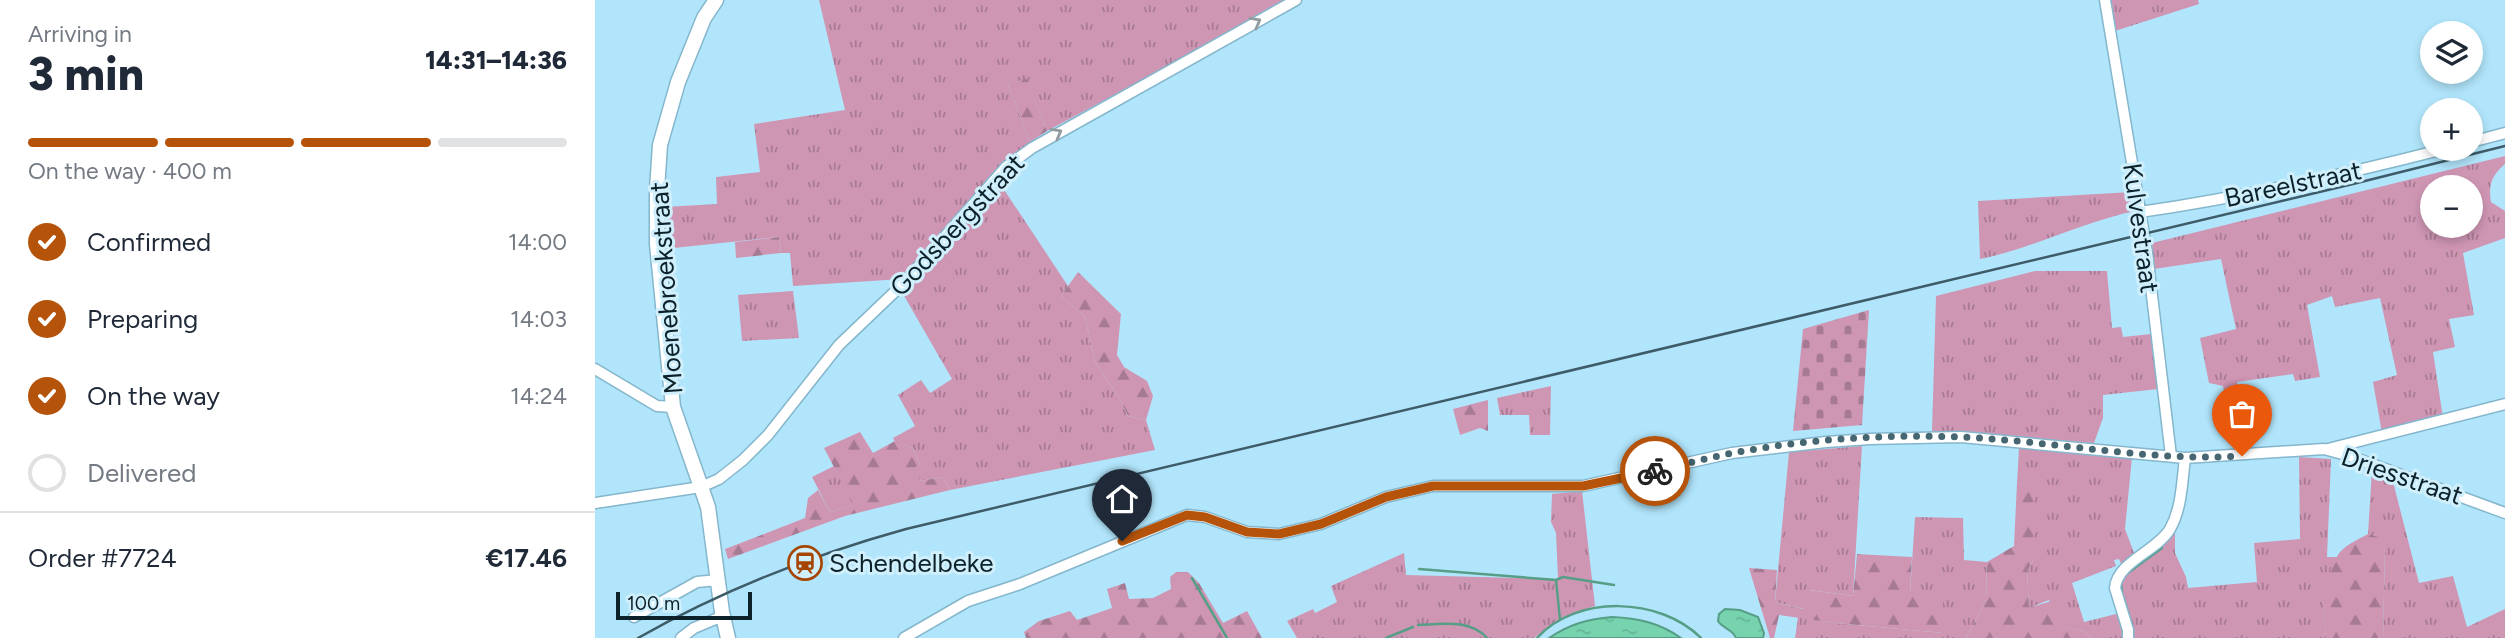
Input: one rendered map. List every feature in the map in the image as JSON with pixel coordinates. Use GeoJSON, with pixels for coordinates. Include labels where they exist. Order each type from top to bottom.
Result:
{"type":"FeatureCollection","features":[{"type":"Feature","properties":{"kind":"street","name":"Moenebroekstraat"},"geometry":{"type":"LineString","coordinates":[[716,0],[704,18],[678,82],[660,145],[657,244],[673,407],[712,527],[720,598],[728,638]]}},
{"type":"Feature","properties":{"kind":"street","name":"Godsbergstraat"},"geometry":{"type":"LineString","coordinates":[[701,487],[719,479],[768,435],[839,345],[905,282],[1006,167],[1031,148],[1296,0]]}},
{"type":"Feature","properties":{"kind":"street","name":"Kulvestraat"},"geometry":{"type":"LineString","coordinates":[[2105,0],[2140,212],[2171,456]]}},
{"type":"Feature","properties":{"kind":"street"},"geometry":{"type":"LineString","coordinates":[[2483,139],[2505,133]]}},
{"type":"Feature","properties":{"kind":"street","name":"Bareelstraat"},"geometry":{"type":"LineString","coordinates":[[2140,212],[2223,200],[2420,155]]}},
{"type":"Feature","properties":{"kind":"street"},"geometry":{"type":"LineString","coordinates":[[595,369],[657,407],[673,407]]}},
{"type":"Feature","properties":{"kind":"street"},"geometry":{"type":"LineString","coordinates":[[2324,449],[2505,404]]}},
{"type":"Feature","properties":{"kind":"street","name":"Driesstraat"},"geometry":{"type":"LineString","coordinates":[[904,638],[968,601],[1020,584],[1187,515],[1205,517],[1247,532],[1279,534],[1321,524],[1386,497],[1433,486],[1583,486],[1732,453],[1837,441],[1961,437],[2185,458],[2324,449],[2505,513]]}},
{"type":"Feature","properties":{"kind":"street"},"geometry":{"type":"LineString","coordinates":[[2128,638],[2115,588],[2116,581],[2123,569],[2157,545],[2170,528],[2178,507],[2185,458]]}},
{"type":"Feature","properties":{"kind":"street"},"geometry":{"type":"LineString","coordinates":[[595,503],[701,487]]}},
{"type":"Feature","properties":{"kind":"street"},"geometry":{"type":"LineString","coordinates":[[633,617],[697,582],[718,580]]}},
{"type":"Feature","properties":{"kind":"street"},"geometry":{"type":"LineString","coordinates":[[681,638],[694,628],[723,616]]}},
{"type":"Feature","properties":{"kind":"green space"},"geometry":{"type":"Polygon","coordinates":[[[819,0],[1283,0],[1047,131],[1026,79],[1008,85],[1030,142],[999,168],[902,279],[793,286],[790,253],[781,253],[779,237],[664,249],[664,207],[717,204],[716,177],[760,172],[754,124],[845,110],[819,0]]]}},
{"type":"Feature","properties":{"kind":"green space"},"geometry":{"type":"Polygon","coordinates":[[[2110,0],[2198,0],[2199,4],[2115,31],[2110,0]]]}},
{"type":"Feature","properties":{"kind":"green space"},"geometry":{"type":"Polygon","coordinates":[[[1026,78],[1047,131],[1030,142],[1008,85],[1026,78]]]}},
{"type":"Feature","properties":{"kind":"green space"},"geometry":{"type":"Polygon","coordinates":[[[2505,156],[2505,164],[2494,176],[2490,190],[2491,202],[2505,211],[2505,238],[2463,253],[2474,315],[2449,319],[2455,347],[2433,352],[2443,418],[2382,433],[2373,382],[2397,375],[2380,298],[2335,307],[2332,296],[2307,305],[2320,377],[2295,381],[2293,374],[2237,382],[2238,389],[2224,391],[2223,386],[2209,383],[2200,338],[2236,329],[2221,259],[2154,269],[2152,243],[2420,177],[2420,238],[2483,238],[2483,175],[2428,175],[2505,156]]]}},
{"type":"Feature","properties":{"kind":"green space"},"geometry":{"type":"Polygon","coordinates":[[[999,182],[1068,286],[1061,296],[1085,317],[1095,362],[1128,416],[1146,420],[1155,450],[950,490],[943,477],[920,481],[913,468],[920,464],[913,449],[907,445],[898,449],[893,438],[915,426],[898,395],[921,380],[930,393],[952,379],[903,294],[999,182]]]}},
{"type":"Feature","properties":{"kind":"green space"},"geometry":{"type":"Polygon","coordinates":[[[2132,192],[2135,211],[1980,259],[1978,201],[2132,192]]]}},
{"type":"Feature","properties":{"kind":"green space"},"geometry":{"type":"Polygon","coordinates":[[[779,237],[781,253],[736,258],[735,242],[779,237]]]}},
{"type":"Feature","properties":{"kind":"green space"},"geometry":{"type":"Polygon","coordinates":[[[2035,271],[2107,271],[2112,328],[2121,327],[2123,337],[2151,334],[2158,389],[2103,395],[2103,418],[2094,443],[1932,431],[1936,296],[2035,271]]]}},
{"type":"Feature","properties":{"kind":"green space"},"geometry":{"type":"Polygon","coordinates":[[[1078,272],[1121,314],[1117,355],[1124,367],[1147,381],[1153,396],[1146,420],[1128,416],[1095,362],[1085,317],[1061,296],[1078,272]]]}},
{"type":"Feature","properties":{"kind":"green space"},"geometry":{"type":"Polygon","coordinates":[[[793,291],[799,338],[742,341],[738,295],[793,291]]]}},
{"type":"Feature","properties":{"kind":"green space"},"geometry":{"type":"Polygon","coordinates":[[[1869,310],[1862,425],[1793,431],[1803,329],[1869,310]]]}},
{"type":"Feature","properties":{"kind":"green space"},"geometry":{"type":"Polygon","coordinates":[[[1551,386],[1550,435],[1530,435],[1529,415],[1500,415],[1497,398],[1551,386]]]}},
{"type":"Feature","properties":{"kind":"green space"},"geometry":{"type":"Polygon","coordinates":[[[1488,400],[1488,431],[1480,428],[1460,435],[1453,409],[1488,400]]]}},
{"type":"Feature","properties":{"kind":"green space"},"geometry":{"type":"Polygon","coordinates":[[[860,432],[873,453],[895,441],[898,448],[907,445],[913,449],[920,464],[914,468],[920,481],[943,477],[950,490],[845,516],[728,559],[725,549],[805,518],[808,498],[818,490],[830,512],[854,505],[824,448],[860,432]]]}},
{"type":"Feature","properties":{"kind":"green space"},"geometry":{"type":"Polygon","coordinates":[[[1862,446],[1853,596],[1810,590],[1804,609],[1775,602],[1789,452],[1862,446]]]}},
{"type":"Feature","properties":{"kind":"green space"},"geometry":{"type":"Polygon","coordinates":[[[2019,448],[2132,457],[2125,529],[2136,558],[2122,566],[2119,559],[2114,560],[2116,566],[2072,583],[2084,622],[2120,613],[2126,638],[2093,638],[2083,631],[2061,626],[2049,600],[2029,608],[2027,572],[2033,560],[2033,485],[2017,483],[2019,448]]]}},
{"type":"Feature","properties":{"kind":"green space"},"geometry":{"type":"Polygon","coordinates":[[[2299,457],[2331,459],[2327,557],[2338,557],[2333,566],[2326,596],[2326,638],[2132,638],[2120,590],[2121,578],[2173,532],[2175,553],[2188,588],[2257,582],[2254,543],[2300,539],[2299,457]]]}},
{"type":"Feature","properties":{"kind":"green space"},"geometry":{"type":"Polygon","coordinates":[[[834,466],[855,505],[830,512],[812,477],[834,466]]]}},
{"type":"Feature","properties":{"kind":"green space"},"geometry":{"type":"Polygon","coordinates":[[[2372,470],[2392,478],[2419,583],[2453,576],[2467,627],[2505,609],[2505,638],[2383,638],[2385,548],[2368,534],[2372,470]]]}},
{"type":"Feature","properties":{"kind":"green space"},"geometry":{"type":"Polygon","coordinates":[[[2017,483],[2033,484],[2033,560],[2027,572],[2029,607],[2054,601],[2062,626],[2083,631],[2093,638],[1966,638],[1986,600],[1987,562],[2014,546],[2017,483]]]}},
{"type":"Feature","properties":{"kind":"green space"},"geometry":{"type":"Polygon","coordinates":[[[1582,491],[1595,606],[1563,617],[1534,638],[1297,638],[1287,621],[1313,609],[1315,613],[1337,602],[1331,586],[1404,553],[1406,575],[1558,579],[1556,533],[1551,522],[1552,494],[1582,491]]]}},
{"type":"Feature","properties":{"kind":"green space"},"geometry":{"type":"Polygon","coordinates":[[[1915,517],[1963,518],[1964,560],[1987,562],[1986,600],[1966,638],[1795,638],[1798,617],[1943,633],[1910,593],[1915,517]]]}},
{"type":"Feature","properties":{"kind":"green space"},"geometry":{"type":"Polygon","coordinates":[[[2368,534],[2378,537],[2385,548],[2383,638],[2326,638],[2324,605],[2327,582],[2334,561],[2343,549],[2368,534]]]}},
{"type":"Feature","properties":{"kind":"green space"},"geometry":{"type":"Polygon","coordinates":[[[1857,554],[1912,557],[1910,592],[1943,594],[1943,633],[1779,615],[1774,638],[1770,638],[1749,568],[1777,570],[1775,602],[1803,609],[1809,590],[1853,596],[1857,554]]]}},
{"type":"Feature","properties":{"kind":"green space"},"geometry":{"type":"Polygon","coordinates":[[[1176,572],[1188,572],[1199,583],[1223,623],[1247,611],[1262,638],[1026,638],[1024,632],[1039,621],[1070,611],[1077,620],[1112,608],[1107,589],[1125,583],[1129,599],[1153,598],[1171,589],[1170,577],[1176,572]]]}},
{"type":"Feature","properties":{"kind":"water"},"geometry":{"type":"Polygon","coordinates":[[[1725,609],[1740,610],[1758,617],[1764,633],[1763,638],[1736,638],[1718,621],[1719,614],[1725,609]]]}},
{"type":"Feature","properties":{"kind":"water"},"geometry":{"type":"Polygon","coordinates":[[[1612,617],[1648,622],[1681,638],[1549,638],[1579,623],[1612,617]]]}},
{"type":"Feature","properties":{"kind":"waterway"},"geometry":{"type":"LineString","coordinates":[[2125,575],[2162,548]]}},
{"type":"Feature","properties":{"kind":"waterway"},"geometry":{"type":"LineString","coordinates":[[1419,569],[1556,580],[1560,620]]}},
{"type":"Feature","properties":{"kind":"waterway"},"geometry":{"type":"LineString","coordinates":[[1556,580],[1563,577],[1614,585]]}},
{"type":"Feature","properties":{"kind":"waterway"},"geometry":{"type":"LineString","coordinates":[[1192,578],[1227,638]]}},
{"type":"Feature","properties":{"kind":"waterway"},"geometry":{"type":"LineString","coordinates":[[2121,584],[2122,592]]}},
{"type":"Feature","properties":{"kind":"waterway"},"geometry":{"type":"LineString","coordinates":[[2124,599],[2129,616]]}},
{"type":"Feature","properties":{"kind":"waterway"},"geometry":{"type":"LineString","coordinates":[[1537,638],[1554,624],[1574,614],[1619,606],[1642,608],[1664,615],[1684,624],[1701,638]]}},
{"type":"Feature","properties":{"kind":"waterway"},"geometry":{"type":"LineString","coordinates":[[1418,625],[1464,625],[1487,638]]}},
{"type":"Feature","properties":{"kind":"waterway"},"geometry":{"type":"LineString","coordinates":[[1386,638],[1413,627]]}},
{"type":"Feature","properties":{"kind":"railway"},"geometry":{"type":"LineString","coordinates":[[638,638],[703,604],[769,575],[836,550],[906,529],[2505,146]]}},
{"type":"Feature","properties":{"kind":"way so far"},"geometry":{"type":"LineString","coordinates":[[1655,471],[1771,447],[1916,437],[2027,442],[2185,458],[2242,456]]}},
{"type":"Feature","properties":{"kind":"place","name":"Schendelbeke"},"geometry":{"type":"Point","coordinates":[805,563]}},
{"type":"Feature","properties":{"kind":"route"},"geometry":{"type":"LineString","coordinates":[[1122,541],[1187,515],[1205,517],[1247,532],[1279,534],[1321,524],[1386,497],[1433,486],[1583,486],[1655,471]]}}]}
